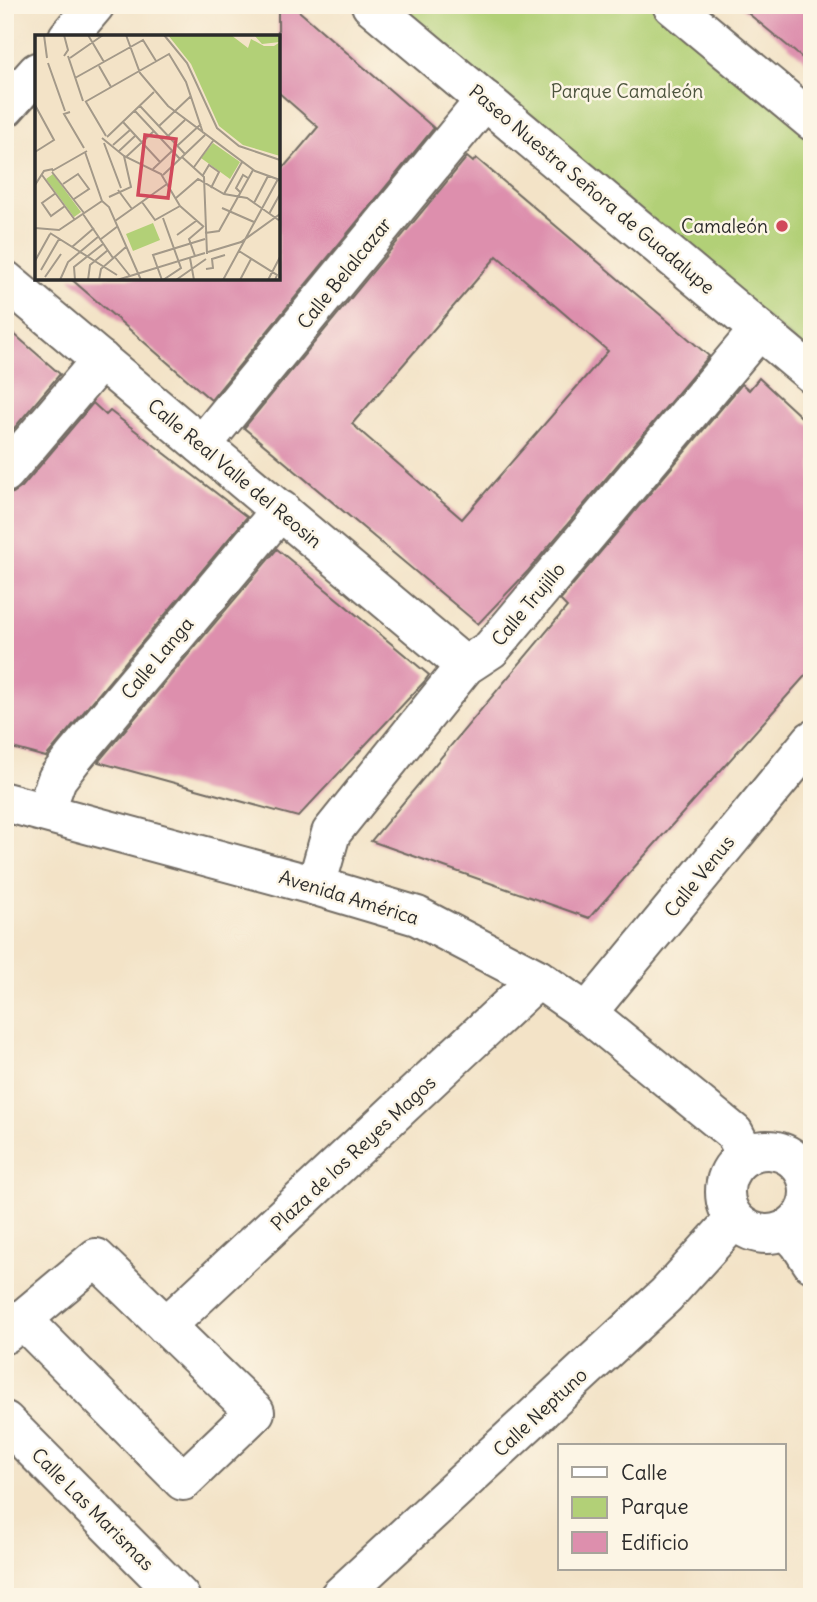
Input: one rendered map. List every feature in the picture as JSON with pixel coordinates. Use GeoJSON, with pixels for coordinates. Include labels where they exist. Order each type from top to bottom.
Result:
{"type":"FeatureCollection","features":[{"type":"Feature","properties":{"kind":"street"},"geometry":{"type":"LineString","coordinates":[[70,35],[95,5]]}},
{"type":"Feature","properties":{"kind":"street","name":"Paseo Nuestra Señora de Guadalupe"},"geometry":{"type":"LineString","coordinates":[[372,5],[812,374]]}},
{"type":"Feature","properties":{"kind":"street"},"geometry":{"type":"LineString","coordinates":[[672,5],[812,121]]}},
{"type":"Feature","properties":{"kind":"street"},"geometry":{"type":"LineString","coordinates":[[5,108],[35,74]]}},
{"type":"Feature","properties":{"kind":"street","name":"Calle Belalcazar"},"geometry":{"type":"LineString","coordinates":[[202,446],[485,100]]}},
{"type":"Feature","properties":{"kind":"street","name":"Calle Real Valle del Reosin"},"geometry":{"type":"LineString","coordinates":[[5,280],[465,666]]}},
{"type":"Feature","properties":{"kind":"street","name":"Calle Trujillo"},"geometry":{"type":"LineString","coordinates":[[316,886],[331,833],[465,666],[491,649],[759,330]]}},
{"type":"Feature","properties":{"kind":"street"},"geometry":{"type":"LineString","coordinates":[[5,473],[100,360]]}},
{"type":"Feature","properties":{"kind":"street","name":"Calle Langa"},"geometry":{"type":"LineString","coordinates":[[46,812],[57,779],[73,758],[281,510]]}},
{"type":"Feature","properties":{"kind":"street","name":"Calle Venus"},"geometry":{"type":"LineString","coordinates":[[587,1013],[812,740]]}},
{"type":"Feature","properties":{"kind":"street","name":"Avenida América"},"geometry":{"type":"LineString","coordinates":[[5,802],[417,916],[538,979],[587,1013],[734,1133],[746,1156]]}},
{"type":"Feature","properties":{"kind":"street","name":"Plaza de los Reyes Magos"},"geometry":{"type":"LineString","coordinates":[[166,1326],[538,979]]}},
{"type":"Feature","properties":{"kind":"street"},"geometry":{"type":"LineString","coordinates":[[772,1150],[796,1160],[809,1182],[811,1196],[807,1210],[799,1222],[773,1235],[759,1235],[734,1220],[724,1193],[727,1178],[735,1165],[758,1151],[772,1150]]}},
{"type":"Feature","properties":{"kind":"street","name":"Calle Neptuno"},"geometry":{"type":"LineString","coordinates":[[340,1597],[666,1295],[734,1220]]}},
{"type":"Feature","properties":{"kind":"street"},"geometry":{"type":"LineString","coordinates":[[787,1230],[800,1243],[812,1263]]}},
{"type":"Feature","properties":{"kind":"street"},"geometry":{"type":"LineString","coordinates":[[96,1258],[166,1326],[255,1412],[183,1481],[14,1326],[96,1258]]}},
{"type":"Feature","properties":{"kind":"street","name":"Calle Las Marismas"},"geometry":{"type":"LineString","coordinates":[[5,1421],[180,1597]]}},
{"type":"Feature","properties":{"kind":"green space","name":"Parque Camaleón"},"geometry":{"type":"Polygon","coordinates":[[[392,5],[656,5],[812,135],[812,356],[392,5]]]}},
{"type":"Feature","properties":{"kind":"building"},"geometry":{"type":"Polygon","coordinates":[[[278,5],[292,5],[434,128],[211,400],[72,280],[280,280],[280,172],[318,127],[280,94],[278,5]]]}},
{"type":"Feature","properties":{"kind":"building"},"geometry":{"type":"Polygon","coordinates":[[[738,5],[812,5],[812,66],[738,5]]]}},
{"type":"Feature","properties":{"kind":"building"},"geometry":{"type":"Polygon","coordinates":[[[467,157],[473,162],[476,158],[709,356],[528,571],[478,624],[244,428],[467,157]],[[497,256],[352,424],[462,519],[608,351],[497,256]]]}},
{"type":"Feature","properties":{"kind":"building"},"geometry":{"type":"Polygon","coordinates":[[[5,326],[60,374],[5,439],[5,326]]]}},
{"type":"Feature","properties":{"kind":"building"},"geometry":{"type":"Polygon","coordinates":[[[759,378],[812,427],[812,668],[589,918],[371,841],[567,607],[560,600],[742,384],[749,390],[759,378]]]}},
{"type":"Feature","properties":{"kind":"building"},"geometry":{"type":"Polygon","coordinates":[[[93,403],[106,415],[110,411],[247,517],[46,757],[5,746],[5,494],[13,493],[22,487],[93,403]]]}},
{"type":"Feature","properties":{"kind":"building"},"geometry":{"type":"Polygon","coordinates":[[[277,549],[429,675],[424,682],[298,817],[98,762],[277,549]]]}},
{"type":"Feature","properties":{"kind":"place","name":"Camaleón"},"geometry":{"type":"Point","coordinates":[782,226]}}]}
